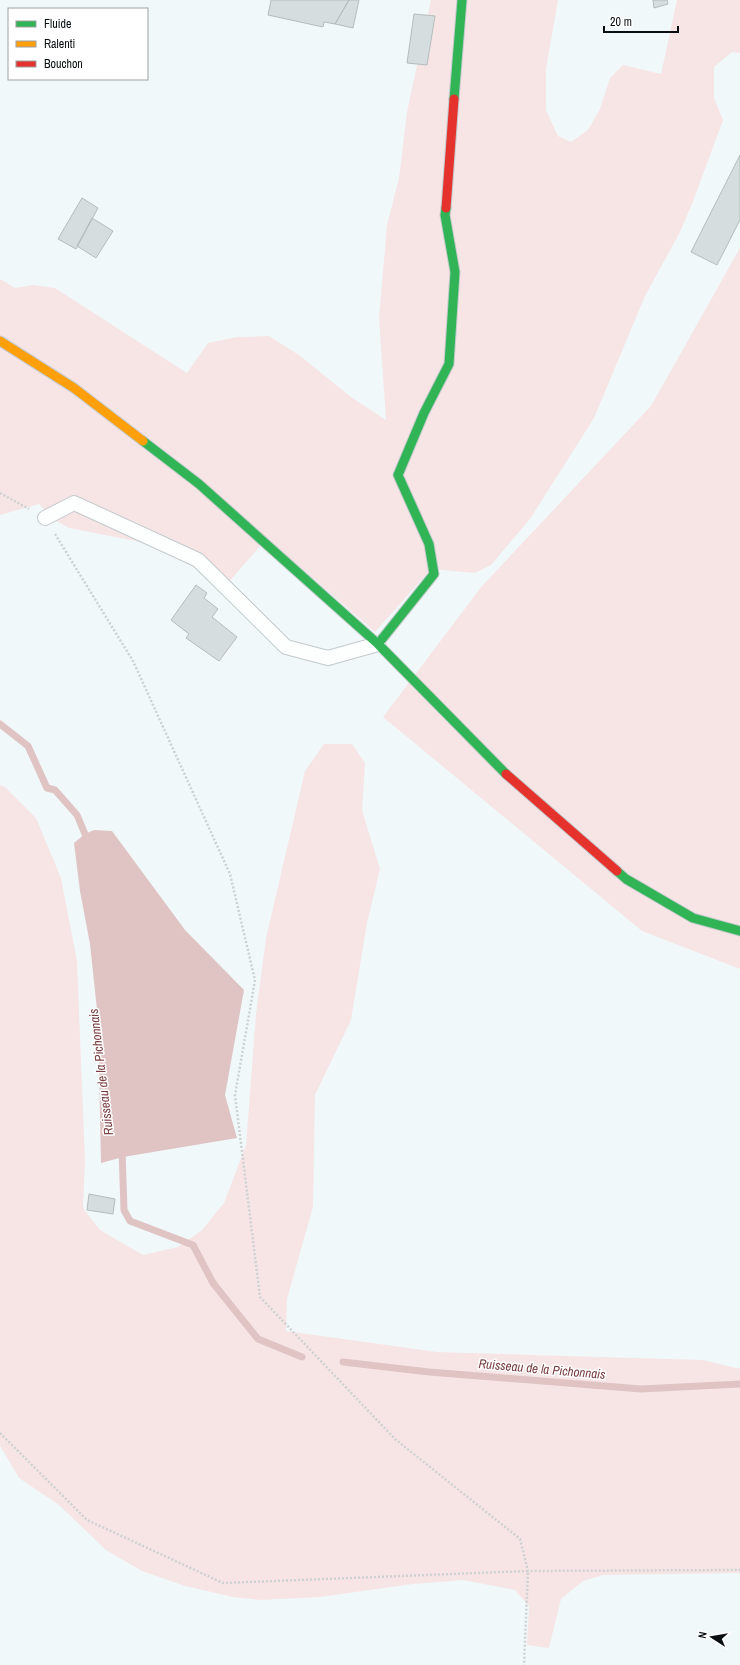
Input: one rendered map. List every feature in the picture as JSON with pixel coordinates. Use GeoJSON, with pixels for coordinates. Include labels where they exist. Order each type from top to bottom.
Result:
{"type":"FeatureCollection","features":[{"type":"Feature","properties":{"kind":"street"},"geometry":{"type":"LineString","coordinates":[[378,644],[434,574],[429,544],[398,475],[424,413],[449,364],[455,272],[445,215],[462,0]]}},
{"type":"Feature","properties":{"kind":"street"},"geometry":{"type":"LineString","coordinates":[[0,341],[74,388],[199,484],[378,644],[512,780],[626,879],[693,918],[740,931]]}},
{"type":"Feature","properties":{"kind":"lane"},"geometry":{"type":"LineString","coordinates":[[45,518],[74,503],[198,560],[286,647],[328,658],[378,644]]}},
{"type":"Feature","properties":{"kind":"path"},"geometry":{"type":"LineString","coordinates":[[0,493],[45,518],[133,661],[230,874],[255,980],[235,1095],[260,1297],[395,1440],[520,1539],[528,1571],[524,1665]]}},
{"type":"Feature","properties":{"kind":"path"},"geometry":{"type":"LineString","coordinates":[[0,1433],[87,1520],[223,1583],[528,1571],[740,1570]]}},
{"type":"Feature","properties":{"kind":"shaded area"},"geometry":{"type":"Polygon","coordinates":[[[431,0],[558,0],[546,69],[546,110],[558,136],[571,142],[588,130],[600,109],[610,78],[623,65],[661,74],[677,0],[740,0],[740,53],[732,52],[714,67],[714,98],[723,120],[692,204],[679,234],[645,296],[594,418],[530,519],[491,565],[475,573],[431,569],[375,632],[267,538],[228,583],[151,544],[69,528],[54,520],[39,504],[0,515],[0,279],[15,288],[33,285],[55,288],[187,373],[208,343],[237,337],[269,336],[299,355],[351,397],[386,420],[379,318],[387,225],[399,178],[407,112],[431,0]]]}},
{"type":"Feature","properties":{"kind":"shaded area"},"geometry":{"type":"Polygon","coordinates":[[[740,248],[740,969],[642,931],[383,717],[482,586],[651,406],[740,248]]]}},
{"type":"Feature","properties":{"kind":"shaded area"},"geometry":{"type":"Polygon","coordinates":[[[324,744],[352,744],[365,763],[362,810],[380,869],[367,923],[351,1020],[315,1095],[313,1207],[287,1299],[286,1331],[437,1352],[703,1360],[740,1369],[740,1573],[603,1575],[583,1581],[561,1599],[549,1648],[527,1645],[529,1606],[515,1590],[463,1580],[413,1584],[320,1597],[260,1600],[233,1597],[185,1586],[142,1571],[106,1550],[59,1505],[19,1478],[0,1446],[0,785],[5,787],[36,818],[61,878],[77,961],[85,1161],[83,1208],[100,1230],[143,1255],[178,1247],[201,1231],[224,1203],[246,1145],[256,1014],[266,938],[305,771],[324,744]]]}},
{"type":"Feature","properties":{"kind":"water"},"geometry":{"type":"Polygon","coordinates":[[[94,830],[112,831],[185,930],[244,990],[225,1095],[237,1138],[123,1157],[101,1163],[98,1019],[90,944],[80,891],[74,843],[85,834],[94,830]]]}},
{"type":"Feature","properties":{"kind":"building"},"geometry":{"type":"Polygon","coordinates":[[[271,0],[349,0],[335,24],[324,22],[323,27],[268,15],[271,0]]]}},
{"type":"Feature","properties":{"kind":"building"},"geometry":{"type":"Polygon","coordinates":[[[349,0],[359,0],[353,28],[335,24],[349,0]]]}},
{"type":"Feature","properties":{"kind":"building"},"geometry":{"type":"Polygon","coordinates":[[[653,0],[667,0],[668,4],[654,8],[653,0]]]}},
{"type":"Feature","properties":{"kind":"building"},"geometry":{"type":"Polygon","coordinates":[[[414,14],[435,16],[427,65],[407,63],[414,14]]]}},
{"type":"Feature","properties":{"kind":"building"},"geometry":{"type":"Polygon","coordinates":[[[740,155],[740,220],[717,265],[691,252],[740,155]]]}},
{"type":"Feature","properties":{"kind":"building"},"geometry":{"type":"Polygon","coordinates":[[[82,198],[98,208],[76,249],[58,239],[82,198]]]}},
{"type":"Feature","properties":{"kind":"building"},"geometry":{"type":"Polygon","coordinates":[[[92,218],[113,231],[96,258],[77,246],[92,218]]]}},
{"type":"Feature","properties":{"kind":"building"},"geometry":{"type":"Polygon","coordinates":[[[196,585],[207,593],[204,598],[218,609],[212,617],[237,637],[219,661],[186,638],[189,634],[171,620],[196,585]]]}},
{"type":"Feature","properties":{"kind":"building"},"geometry":{"type":"Polygon","coordinates":[[[89,1194],[115,1199],[113,1214],[87,1210],[89,1194]]]}},
{"type":"Feature","properties":{"kind":"waterway","name":"Ruisseau de la Pichonnais"},"geometry":{"type":"LineString","coordinates":[[0,724],[28,746],[47,788],[55,790],[77,815],[87,843]]}},
{"type":"Feature","properties":{"kind":"waterway","name":"Ruisseau de la Pichonnais"},"geometry":{"type":"LineString","coordinates":[[122,1149],[124,1210],[130,1221],[193,1245],[213,1283],[258,1339],[302,1357]]}},
{"type":"Feature","properties":{"kind":"waterway","name":"Ruisseau de la Pichonnais"},"geometry":{"type":"LineString","coordinates":[[343,1362],[429,1372],[641,1389],[740,1384]]}},
{"type":"Feature","properties":{"kind":"traffic: fast"},"geometry":{"type":"LineString","coordinates":[[454,99],[462,0]]}},
{"type":"Feature","properties":{"kind":"traffic: fast"},"geometry":{"type":"LineString","coordinates":[[378,644],[434,574],[429,544],[398,475],[424,413],[449,364],[455,272],[445,215],[446,208]]}},
{"type":"Feature","properties":{"kind":"traffic: fast"},"geometry":{"type":"LineString","coordinates":[[143,441],[199,484],[378,644],[506,774]]}},
{"type":"Feature","properties":{"kind":"traffic: fast"},"geometry":{"type":"LineString","coordinates":[[617,871],[626,879],[693,918],[740,931]]}},
{"type":"Feature","properties":{"kind":"traffic: slow"},"geometry":{"type":"LineString","coordinates":[[0,341],[74,388],[143,441]]}},
{"type":"Feature","properties":{"kind":"traffic: jam"},"geometry":{"type":"LineString","coordinates":[[446,208],[454,99]]}},
{"type":"Feature","properties":{"kind":"traffic: jam"},"geometry":{"type":"LineString","coordinates":[[506,774],[617,871]]}}]}
